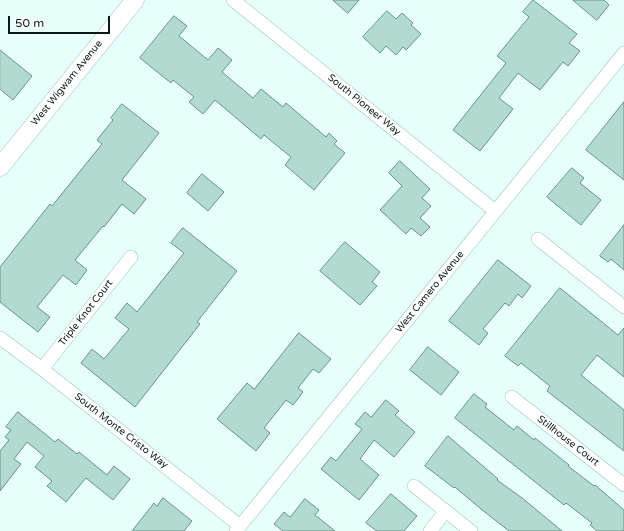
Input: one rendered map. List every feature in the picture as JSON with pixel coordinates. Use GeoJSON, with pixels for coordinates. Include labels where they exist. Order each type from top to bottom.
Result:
{"type":"FeatureCollection","features":[{"type":"Feature","properties":{"kind":"street","name":"West Wigwam Avenue"},"geometry":{"type":"LineString","coordinates":[[2,159],[134,0]]}},
{"type":"Feature","properties":{"kind":"street","name":"South Pioneer Way"},"geometry":{"type":"LineString","coordinates":[[233,0],[495,211]]}},
{"type":"Feature","properties":{"kind":"street","name":"West Camero Avenue"},"geometry":{"type":"LineString","coordinates":[[238,528],[624,53]]}},
{"type":"Feature","properties":{"kind":"street"},"geometry":{"type":"LineString","coordinates":[[538,238],[624,307]]}},
{"type":"Feature","properties":{"kind":"street","name":"Triple Knot Court"},"geometry":{"type":"LineString","coordinates":[[42,369],[131,257]]}},
{"type":"Feature","properties":{"kind":"street","name":"South Monte Cristo Way"},"geometry":{"type":"LineString","coordinates":[[0,338],[42,369],[238,528]]}},
{"type":"Feature","properties":{"kind":"street","name":"Stillhouse Court"},"geometry":{"type":"LineString","coordinates":[[512,397],[624,484]]}},
{"type":"Feature","properties":{"kind":"street"},"geometry":{"type":"LineString","coordinates":[[414,486],[471,531]]}},
{"type":"Feature","properties":{"kind":"street"},"geometry":{"type":"LineString","coordinates":[[430,531],[446,511]]}},
{"type":"Feature","properties":{"kind":"building"},"geometry":{"type":"Polygon","coordinates":[[[333,0],[359,0],[348,13],[333,0]]]}},
{"type":"Feature","properties":{"kind":"building"},"geometry":{"type":"Polygon","coordinates":[[[533,0],[577,34],[569,43],[580,51],[568,66],[563,62],[540,90],[518,73],[499,98],[513,109],[480,151],[453,130],[506,63],[497,56],[529,17],[523,12],[533,0]]]}},
{"type":"Feature","properties":{"kind":"building"},"geometry":{"type":"Polygon","coordinates":[[[573,0],[604,0],[609,5],[597,20],[573,0]]]}},
{"type":"Feature","properties":{"kind":"building"},"geometry":{"type":"Polygon","coordinates":[[[387,11],[396,19],[402,13],[413,23],[411,25],[421,34],[406,50],[403,47],[396,55],[386,46],[380,53],[363,37],[387,11]]]}},
{"type":"Feature","properties":{"kind":"building"},"geometry":{"type":"Polygon","coordinates":[[[174,16],[187,26],[179,36],[208,60],[218,48],[232,60],[222,72],[253,98],[261,89],[283,107],[286,103],[326,137],[329,133],[337,141],[334,144],[345,153],[314,190],[285,165],[291,157],[264,135],[261,139],[215,100],[203,114],[189,102],[194,97],[173,80],[171,83],[140,58],[174,16]]]}},
{"type":"Feature","properties":{"kind":"building"},"geometry":{"type":"Polygon","coordinates":[[[0,50],[32,76],[13,100],[0,89],[0,50]]]}},
{"type":"Feature","properties":{"kind":"building"},"geometry":{"type":"Polygon","coordinates":[[[624,102],[624,180],[586,150],[624,102]]]}},
{"type":"Feature","properties":{"kind":"building"},"geometry":{"type":"Polygon","coordinates":[[[122,104],[159,133],[122,180],[146,199],[134,214],[122,204],[75,260],[87,270],[76,285],[63,275],[37,307],[50,317],[38,332],[0,302],[0,267],[50,204],[52,206],[102,144],[97,140],[113,120],[111,118],[122,104]]]}},
{"type":"Feature","properties":{"kind":"building"},"geometry":{"type":"Polygon","coordinates":[[[400,161],[430,189],[422,198],[431,206],[420,218],[430,227],[421,236],[411,228],[406,234],[380,210],[402,186],[389,173],[400,161]]]}},
{"type":"Feature","properties":{"kind":"building"},"geometry":{"type":"Polygon","coordinates":[[[572,168],[584,178],[580,183],[601,200],[581,225],[547,197],[572,168]]]}},
{"type":"Feature","properties":{"kind":"building"},"geometry":{"type":"Polygon","coordinates":[[[202,174],[224,192],[208,211],[187,193],[202,174]]]}},
{"type":"Feature","properties":{"kind":"building"},"geometry":{"type":"Polygon","coordinates":[[[624,225],[624,270],[611,259],[608,262],[600,256],[624,225]]]}},
{"type":"Feature","properties":{"kind":"building"},"geometry":{"type":"Polygon","coordinates":[[[183,228],[237,271],[197,322],[200,324],[135,407],[81,363],[92,349],[104,359],[129,329],[115,318],[127,303],[137,312],[184,253],[171,243],[183,228]]]}},
{"type":"Feature","properties":{"kind":"building"},"geometry":{"type":"Polygon","coordinates":[[[345,242],[380,272],[372,282],[377,286],[360,305],[320,271],[345,242]]]}},
{"type":"Feature","properties":{"kind":"building"},"geometry":{"type":"Polygon","coordinates":[[[498,260],[531,286],[522,298],[518,294],[509,306],[505,303],[483,329],[488,333],[479,345],[449,321],[498,260]]]}},
{"type":"Feature","properties":{"kind":"building"},"geometry":{"type":"Polygon","coordinates":[[[560,288],[618,335],[624,328],[624,377],[597,355],[581,375],[624,410],[624,451],[547,391],[550,386],[521,363],[518,366],[505,356],[560,288]]]}},
{"type":"Feature","properties":{"kind":"building"},"geometry":{"type":"Polygon","coordinates":[[[299,333],[331,359],[319,373],[313,369],[298,388],[303,392],[293,405],[286,400],[264,428],[270,433],[256,451],[217,419],[247,383],[254,389],[299,333]]]}},
{"type":"Feature","properties":{"kind":"building"},"geometry":{"type":"Polygon","coordinates":[[[428,347],[459,372],[441,395],[410,370],[428,347]]]}},
{"type":"Feature","properties":{"kind":"building"},"geometry":{"type":"Polygon","coordinates":[[[474,394],[487,404],[485,407],[514,430],[517,426],[534,440],[535,438],[624,510],[624,531],[597,531],[590,525],[592,523],[566,503],[564,505],[455,418],[474,394]]]}},
{"type":"Feature","properties":{"kind":"building"},"geometry":{"type":"Polygon","coordinates":[[[386,400],[399,411],[395,415],[415,432],[394,457],[374,440],[360,459],[379,475],[359,500],[321,469],[331,457],[336,461],[362,429],[355,424],[365,412],[371,417],[386,400]]]}},
{"type":"Feature","properties":{"kind":"building"},"geometry":{"type":"Polygon","coordinates":[[[18,412],[55,442],[58,439],[77,454],[79,452],[107,475],[114,466],[130,479],[113,500],[86,478],[66,502],[47,486],[52,481],[35,467],[44,456],[27,442],[14,459],[21,464],[0,491],[0,451],[9,440],[5,437],[11,430],[6,427],[18,412]]]}},
{"type":"Feature","properties":{"kind":"building"},"geometry":{"type":"Polygon","coordinates":[[[448,436],[498,479],[497,480],[522,498],[562,531],[509,531],[455,487],[454,488],[425,466],[448,436]]]}},
{"type":"Feature","properties":{"kind":"building"},"geometry":{"type":"Polygon","coordinates":[[[391,494],[417,516],[404,531],[377,531],[366,523],[391,494]]]}},
{"type":"Feature","properties":{"kind":"building"},"geometry":{"type":"Polygon","coordinates":[[[163,498],[192,521],[184,531],[132,531],[154,503],[157,506],[163,498]]]}},
{"type":"Feature","properties":{"kind":"building"},"geometry":{"type":"Polygon","coordinates":[[[305,499],[319,510],[315,515],[335,531],[283,531],[274,524],[284,512],[290,517],[305,499]]]}}]}
